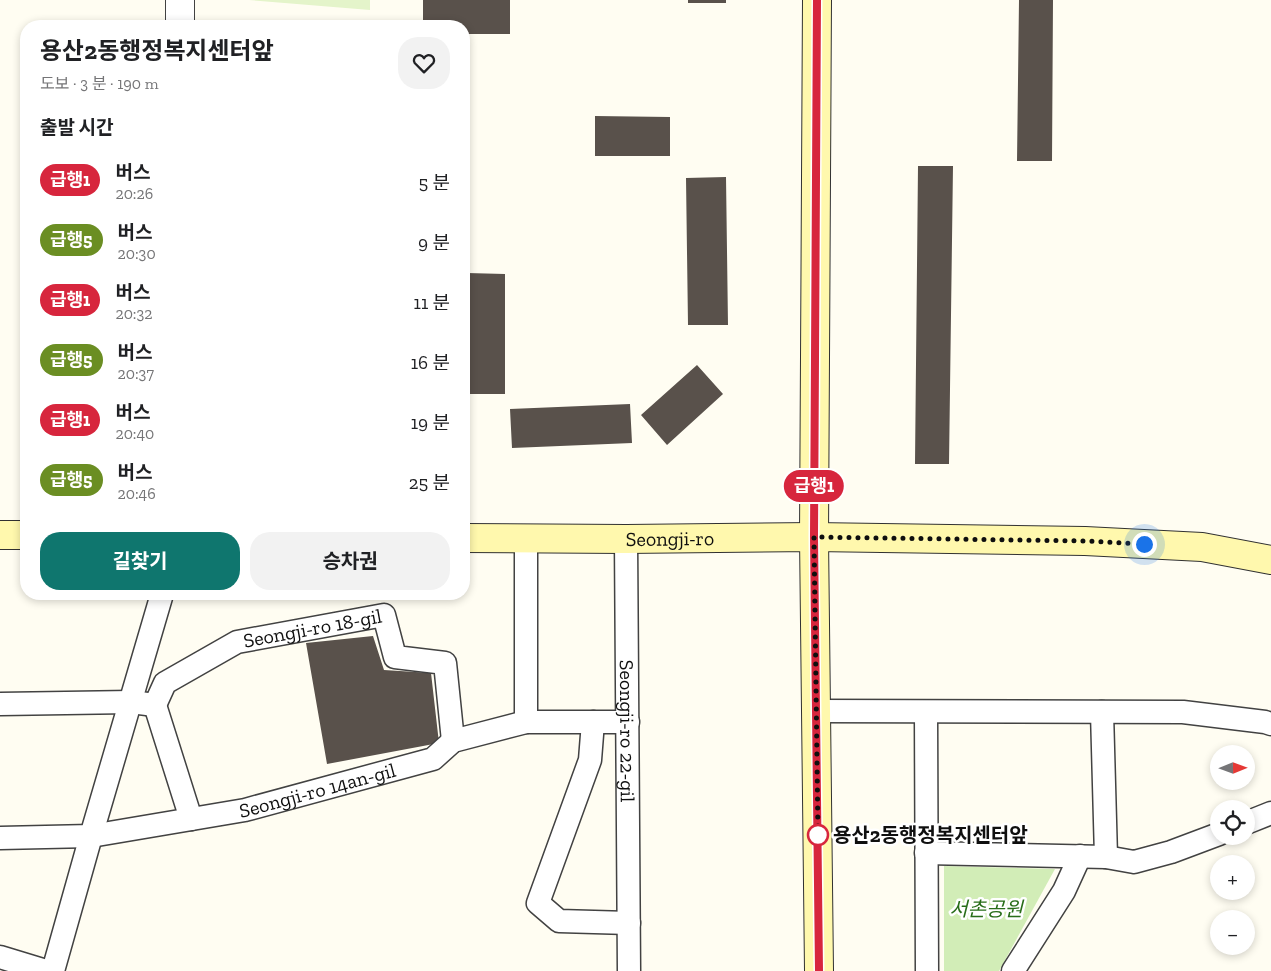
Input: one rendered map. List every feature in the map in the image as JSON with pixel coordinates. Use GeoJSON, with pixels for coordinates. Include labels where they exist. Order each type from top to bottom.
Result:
{"type":"FeatureCollection","features":[{"type":"Feature","properties":{"kind":"main road"},"geometry":{"type":"LineString","coordinates":[[817,0],[814,537],[819,971]]}},
{"type":"Feature","properties":{"kind":"main road"},"geometry":{"type":"LineString","coordinates":[[0,535],[20,536]]}},
{"type":"Feature","properties":{"kind":"main road","name":"Seongji-ro"},"geometry":{"type":"LineString","coordinates":[[470,538],[814,537],[1085,541],[1202,547],[1271,560]]}},
{"type":"Feature","properties":{"kind":"street"},"geometry":{"type":"LineString","coordinates":[[180,0],[180,20]]}},
{"type":"Feature","properties":{"kind":"street"},"geometry":{"type":"LineString","coordinates":[[526,538],[526,722]]}},
{"type":"Feature","properties":{"kind":"street","name":"Seongji-ro 22-gil"},"geometry":{"type":"LineString","coordinates":[[626,539],[629,971]]}},
{"type":"Feature","properties":{"kind":"street"},"geometry":{"type":"LineString","coordinates":[[53,971],[160,600]]}},
{"type":"Feature","properties":{"kind":"street","name":"Seongji-ro 18-gil"},"geometry":{"type":"LineString","coordinates":[[155,705],[165,683],[237,642],[384,615],[395,657],[445,663],[452,740]]}},
{"type":"Feature","properties":{"kind":"street"},"geometry":{"type":"LineString","coordinates":[[0,704],[130,702],[155,705],[191,819]]}},
{"type":"Feature","properties":{"kind":"street"},"geometry":{"type":"LineString","coordinates":[[816,711],[1183,712],[1271,724]]}},
{"type":"Feature","properties":{"kind":"street"},"geometry":{"type":"LineString","coordinates":[[926,712],[927,971]]}},
{"type":"Feature","properties":{"kind":"street"},"geometry":{"type":"LineString","coordinates":[[1102,712],[1106,857]]}},
{"type":"Feature","properties":{"kind":"street"},"geometry":{"type":"LineString","coordinates":[[452,740],[526,722],[628,722]]}},
{"type":"Feature","properties":{"kind":"street","name":"Seongji-ro 22-gil"},"geometry":{"type":"LineString","coordinates":[[593,722],[590,760],[538,903],[559,921],[628,923]]}},
{"type":"Feature","properties":{"kind":"street","name":"Seongji-ro 14an-gil"},"geometry":{"type":"LineString","coordinates":[[0,838],[91,836],[245,810],[433,759],[452,740]]}},
{"type":"Feature","properties":{"kind":"street"},"geometry":{"type":"LineString","coordinates":[[1255,819],[1271,813]]}},
{"type":"Feature","properties":{"kind":"street"},"geometry":{"type":"LineString","coordinates":[[926,852],[1106,857],[1134,862],[1171,852],[1210,837]]}},
{"type":"Feature","properties":{"kind":"street"},"geometry":{"type":"LineString","coordinates":[[1013,971],[1064,891],[1080,856]]}},
{"type":"Feature","properties":{"kind":"street"},"geometry":{"type":"LineString","coordinates":[[0,957],[46,971]]}},
{"type":"Feature","properties":{"kind":"green space"},"geometry":{"type":"Polygon","coordinates":[[[249,0],[370,0],[370,10],[249,0]]]}},
{"type":"Feature","properties":{"kind":"green space","name":"서촌공원"},"geometry":{"type":"Polygon","coordinates":[[[944,866],[1055,869],[999,971],[944,971],[944,866]]]}},
{"type":"Feature","properties":{"kind":"building"},"geometry":{"type":"Polygon","coordinates":[[[423,0],[510,0],[510,34],[470,34],[470,20],[423,20],[423,0]]]}},
{"type":"Feature","properties":{"kind":"building"},"geometry":{"type":"Polygon","coordinates":[[[688,0],[726,0],[726,3],[688,3],[688,0]]]}},
{"type":"Feature","properties":{"kind":"building"},"geometry":{"type":"Polygon","coordinates":[[[1019,0],[1053,0],[1052,161],[1017,161],[1019,0]]]}},
{"type":"Feature","properties":{"kind":"building"},"geometry":{"type":"Polygon","coordinates":[[[595,116],[670,117],[670,156],[595,156],[595,116]]]}},
{"type":"Feature","properties":{"kind":"building"},"geometry":{"type":"Polygon","coordinates":[[[918,166],[953,166],[949,464],[915,464],[918,166]]]}},
{"type":"Feature","properties":{"kind":"building"},"geometry":{"type":"Polygon","coordinates":[[[726,177],[728,325],[688,325],[686,178],[726,177]]]}},
{"type":"Feature","properties":{"kind":"building"},"geometry":{"type":"Polygon","coordinates":[[[470,273],[505,274],[505,394],[470,394],[470,273]]]}},
{"type":"Feature","properties":{"kind":"building"},"geometry":{"type":"Polygon","coordinates":[[[697,365],[723,394],[667,445],[641,415],[697,365]]]}},
{"type":"Feature","properties":{"kind":"building"},"geometry":{"type":"Polygon","coordinates":[[[630,404],[632,443],[512,448],[510,409],[630,404]]]}},
{"type":"Feature","properties":{"kind":"building"},"geometry":{"type":"Polygon","coordinates":[[[373,636],[384,670],[431,673],[439,743],[327,764],[306,643],[373,636]]]}},
{"type":"Feature","properties":{"kind":"bus line","name":"급행1"},"geometry":{"type":"LineString","coordinates":[[817,0],[814,537],[819,971]]}},
{"type":"Feature","properties":{"kind":"place","name":"용산2동행정복지센터앞"},"geometry":{"type":"Point","coordinates":[818,835]}},
{"type":"Feature","properties":{"kind":"route"},"geometry":{"type":"LineString","coordinates":[[818,835],[814,537],[1085,541],[1144,544]]}}]}
